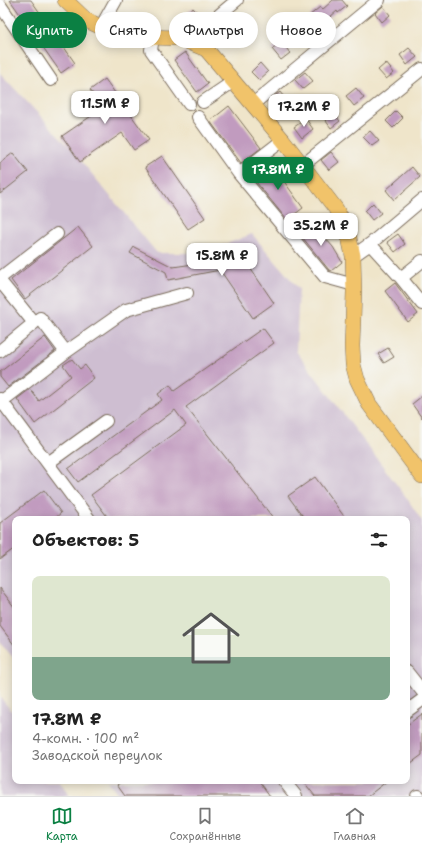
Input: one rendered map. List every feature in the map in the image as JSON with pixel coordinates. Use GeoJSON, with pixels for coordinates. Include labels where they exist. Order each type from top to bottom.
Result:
{"type":"FeatureCollection","features":[{"type":"Feature","properties":{"kind":"main road"},"geometry":{"type":"LineString","coordinates":[[65,0],[86,20],[95,24]]}},
{"type":"Feature","properties":{"kind":"main road"},"geometry":{"type":"LineString","coordinates":[[204,48],[234,81],[283,140],[336,209],[348,233],[353,256],[354,285],[352,346],[353,364],[357,379],[369,404],[422,476]]}},
{"type":"Feature","properties":{"kind":"street"},"geometry":{"type":"LineString","coordinates":[[109,12],[116,0]]}},
{"type":"Feature","properties":{"kind":"street"},"geometry":{"type":"LineString","coordinates":[[223,12],[237,0]]}},
{"type":"Feature","properties":{"kind":"street"},"geometry":{"type":"LineString","coordinates":[[253,104],[379,0]]}},
{"type":"Feature","properties":{"kind":"street"},"geometry":{"type":"LineString","coordinates":[[0,5],[51,80]]}},
{"type":"Feature","properties":{"kind":"street"},"geometry":{"type":"LineString","coordinates":[[151,48],[151,50],[189,104]]}},
{"type":"Feature","properties":{"kind":"street"},"geometry":{"type":"LineString","coordinates":[[303,165],[422,69]]}},
{"type":"Feature","properties":{"kind":"street"},"geometry":{"type":"LineString","coordinates":[[203,102],[234,81]]}},
{"type":"Feature","properties":{"kind":"street"},"geometry":{"type":"LineString","coordinates":[[198,117],[239,174],[325,277],[354,285]]}},
{"type":"Feature","properties":{"kind":"street"},"geometry":{"type":"LineString","coordinates":[[239,174],[283,140]]}},
{"type":"Feature","properties":{"kind":"street"},"geometry":{"type":"LineString","coordinates":[[353,256],[370,244],[422,200]]}},
{"type":"Feature","properties":{"kind":"street"},"geometry":{"type":"LineString","coordinates":[[0,278],[57,234]]}},
{"type":"Feature","properties":{"kind":"street"},"geometry":{"type":"LineString","coordinates":[[370,244],[422,304]]}},
{"type":"Feature","properties":{"kind":"street"},"geometry":{"type":"LineString","coordinates":[[401,278],[422,261]]}},
{"type":"Feature","properties":{"kind":"street"},"geometry":{"type":"LineString","coordinates":[[0,281],[34,323]]}},
{"type":"Feature","properties":{"kind":"street"},"geometry":{"type":"LineString","coordinates":[[87,516],[1,400],[126,310],[187,293]]}},
{"type":"Feature","properties":{"kind":"street"},"geometry":{"type":"LineString","coordinates":[[0,351],[40,318],[66,352]]}},
{"type":"Feature","properties":{"kind":"street"},"geometry":{"type":"LineString","coordinates":[[48,463],[106,421]]}},
{"type":"Feature","properties":{"kind":"street"},"geometry":{"type":"LineString","coordinates":[[410,676],[422,691]]}},
{"type":"Feature","properties":{"kind":"street"},"geometry":{"type":"LineString","coordinates":[[410,709],[422,700]]}},
{"type":"Feature","properties":{"kind":"street"},"geometry":{"type":"LineString","coordinates":[[286,784],[296,796]]}},
{"type":"Feature","properties":{"kind":"shaded area"},"geometry":{"type":"Polygon","coordinates":[[[0,73],[73,151],[157,253],[204,253],[252,234],[299,289],[296,351],[406,497],[422,521],[422,796],[120,796],[110,784],[410,784],[410,516],[12,516],[12,656],[0,642],[0,73]]]}},
{"type":"Feature","properties":{"kind":"shaded area"},"geometry":{"type":"Polygon","coordinates":[[[0,697],[12,711],[12,784],[62,784],[69,796],[0,796],[0,697]]]}},
{"type":"Feature","properties":{"kind":"building"},"geometry":{"type":"Polygon","coordinates":[[[10,0],[31,0],[39,12],[18,12],[10,0]]]}},
{"type":"Feature","properties":{"kind":"building"},"geometry":{"type":"Polygon","coordinates":[[[333,0],[342,0],[347,6],[338,13],[337,11],[314,12],[320,7],[322,10],[333,0]]]}},
{"type":"Feature","properties":{"kind":"building"},"geometry":{"type":"Polygon","coordinates":[[[383,6],[390,15],[382,22],[375,13],[383,6]]]}},
{"type":"Feature","properties":{"kind":"building"},"geometry":{"type":"Polygon","coordinates":[[[193,8],[197,12],[189,12],[193,8]]]}},
{"type":"Feature","properties":{"kind":"building"},"geometry":{"type":"Polygon","coordinates":[[[44,48],[65,48],[75,63],[61,73],[44,48]]]}},
{"type":"Feature","properties":{"kind":"building"},"geometry":{"type":"Polygon","coordinates":[[[286,48],[290,53],[281,60],[272,49],[286,48]]]}},
{"type":"Feature","properties":{"kind":"building"},"geometry":{"type":"Polygon","coordinates":[[[409,48],[417,57],[407,65],[400,55],[409,48]]]}},
{"type":"Feature","properties":{"kind":"building"},"geometry":{"type":"Polygon","coordinates":[[[185,52],[208,84],[197,92],[174,60],[185,52]]]}},
{"type":"Feature","properties":{"kind":"building"},"geometry":{"type":"Polygon","coordinates":[[[260,63],[268,72],[259,80],[251,72],[260,63]]]}},
{"type":"Feature","properties":{"kind":"building"},"geometry":{"type":"Polygon","coordinates":[[[386,63],[394,73],[386,79],[378,70],[386,63]]]}},
{"type":"Feature","properties":{"kind":"building"},"geometry":{"type":"Polygon","coordinates":[[[305,72],[313,81],[303,89],[295,80],[305,72]]]}},
{"type":"Feature","properties":{"kind":"building"},"geometry":{"type":"Polygon","coordinates":[[[105,79],[149,140],[134,150],[122,133],[80,162],[62,136],[103,108],[90,90],[105,79]]]}},
{"type":"Feature","properties":{"kind":"building"},"geometry":{"type":"Polygon","coordinates":[[[356,88],[364,98],[354,106],[346,96],[356,88]]]}},
{"type":"Feature","properties":{"kind":"building"},"geometry":{"type":"Polygon","coordinates":[[[280,92],[287,101],[277,109],[270,100],[280,92]]]}},
{"type":"Feature","properties":{"kind":"building"},"geometry":{"type":"Polygon","coordinates":[[[229,106],[261,148],[241,163],[210,121],[229,106]]]}},
{"type":"Feature","properties":{"kind":"building"},"geometry":{"type":"Polygon","coordinates":[[[331,110],[340,121],[331,128],[323,117],[331,110]]]}},
{"type":"Feature","properties":{"kind":"building"},"geometry":{"type":"Polygon","coordinates":[[[396,111],[403,118],[393,128],[386,121],[396,111]]]}},
{"type":"Feature","properties":{"kind":"building"},"geometry":{"type":"Polygon","coordinates":[[[306,119],[313,129],[302,138],[294,127],[306,119]]]}},
{"type":"Feature","properties":{"kind":"building"},"geometry":{"type":"Polygon","coordinates":[[[370,131],[379,141],[372,146],[363,137],[370,131]]]}},
{"type":"Feature","properties":{"kind":"building"},"geometry":{"type":"Polygon","coordinates":[[[331,152],[339,162],[329,170],[321,160],[331,152]]]}},
{"type":"Feature","properties":{"kind":"building"},"geometry":{"type":"Polygon","coordinates":[[[13,153],[28,172],[0,194],[0,163],[13,153]]]}},
{"type":"Feature","properties":{"kind":"building"},"geometry":{"type":"Polygon","coordinates":[[[162,156],[205,218],[188,229],[145,167],[162,156]]]}},
{"type":"Feature","properties":{"kind":"building"},"geometry":{"type":"Polygon","coordinates":[[[271,163],[303,208],[287,220],[252,177],[271,163]]]}},
{"type":"Feature","properties":{"kind":"building"},"geometry":{"type":"Polygon","coordinates":[[[412,167],[420,177],[394,200],[386,190],[412,167]]]}},
{"type":"Feature","properties":{"kind":"building"},"geometry":{"type":"Polygon","coordinates":[[[373,203],[381,213],[372,220],[365,211],[373,203]]]}},
{"type":"Feature","properties":{"kind":"building"},"geometry":{"type":"Polygon","coordinates":[[[313,224],[333,247],[342,262],[331,271],[298,232],[313,224]]]}},
{"type":"Feature","properties":{"kind":"building"},"geometry":{"type":"Polygon","coordinates":[[[78,227],[93,246],[25,299],[11,280],[78,227]]]}},
{"type":"Feature","properties":{"kind":"building"},"geometry":{"type":"Polygon","coordinates":[[[398,234],[405,244],[395,252],[387,242],[398,234]]]}},
{"type":"Feature","properties":{"kind":"building"},"geometry":{"type":"Polygon","coordinates":[[[235,246],[274,303],[253,318],[220,270],[168,280],[166,272],[130,253],[134,247],[173,267],[214,261],[235,246]]]}},
{"type":"Feature","properties":{"kind":"building"},"geometry":{"type":"Polygon","coordinates":[[[395,283],[418,314],[408,322],[385,291],[395,283]]]}},
{"type":"Feature","properties":{"kind":"building"},"geometry":{"type":"Polygon","coordinates":[[[263,328],[274,343],[186,407],[272,516],[107,516],[91,495],[186,425],[175,410],[78,482],[68,469],[162,400],[158,394],[170,385],[174,391],[263,328]]]}},
{"type":"Feature","properties":{"kind":"building"},"geometry":{"type":"Polygon","coordinates":[[[45,337],[55,351],[8,387],[0,377],[0,372],[45,337]]]}},
{"type":"Feature","properties":{"kind":"building"},"geometry":{"type":"Polygon","coordinates":[[[388,348],[394,357],[384,363],[378,354],[388,348]]]}},
{"type":"Feature","properties":{"kind":"building"},"geometry":{"type":"Polygon","coordinates":[[[72,359],[80,369],[85,365],[94,378],[35,424],[17,399],[30,389],[39,401],[71,376],[63,365],[72,359]]]}},
{"type":"Feature","properties":{"kind":"building"},"geometry":{"type":"Polygon","coordinates":[[[422,396],[422,418],[412,404],[422,396]]]}},
{"type":"Feature","properties":{"kind":"building"},"geometry":{"type":"Polygon","coordinates":[[[315,477],[344,516],[303,516],[288,496],[315,477]]]}},
{"type":"Feature","properties":{"kind":"building"},"geometry":{"type":"Polygon","coordinates":[[[44,490],[61,513],[58,516],[12,516],[12,550],[0,559],[0,523],[44,490]]]}},
{"type":"Feature","properties":{"kind":"building"},"geometry":{"type":"Polygon","coordinates":[[[0,588],[12,604],[12,642],[0,626],[0,588]]]}},
{"type":"Feature","properties":{"kind":"building"},"geometry":{"type":"Polygon","coordinates":[[[422,714],[422,755],[410,764],[410,723],[422,714]]]}},
{"type":"Feature","properties":{"kind":"building"},"geometry":{"type":"Polygon","coordinates":[[[261,784],[270,796],[125,796],[117,785],[261,784]]]}},
{"type":"Feature","properties":{"kind":"building"},"geometry":{"type":"Polygon","coordinates":[[[305,784],[383,784],[368,796],[315,796],[305,784]]]}}]}
